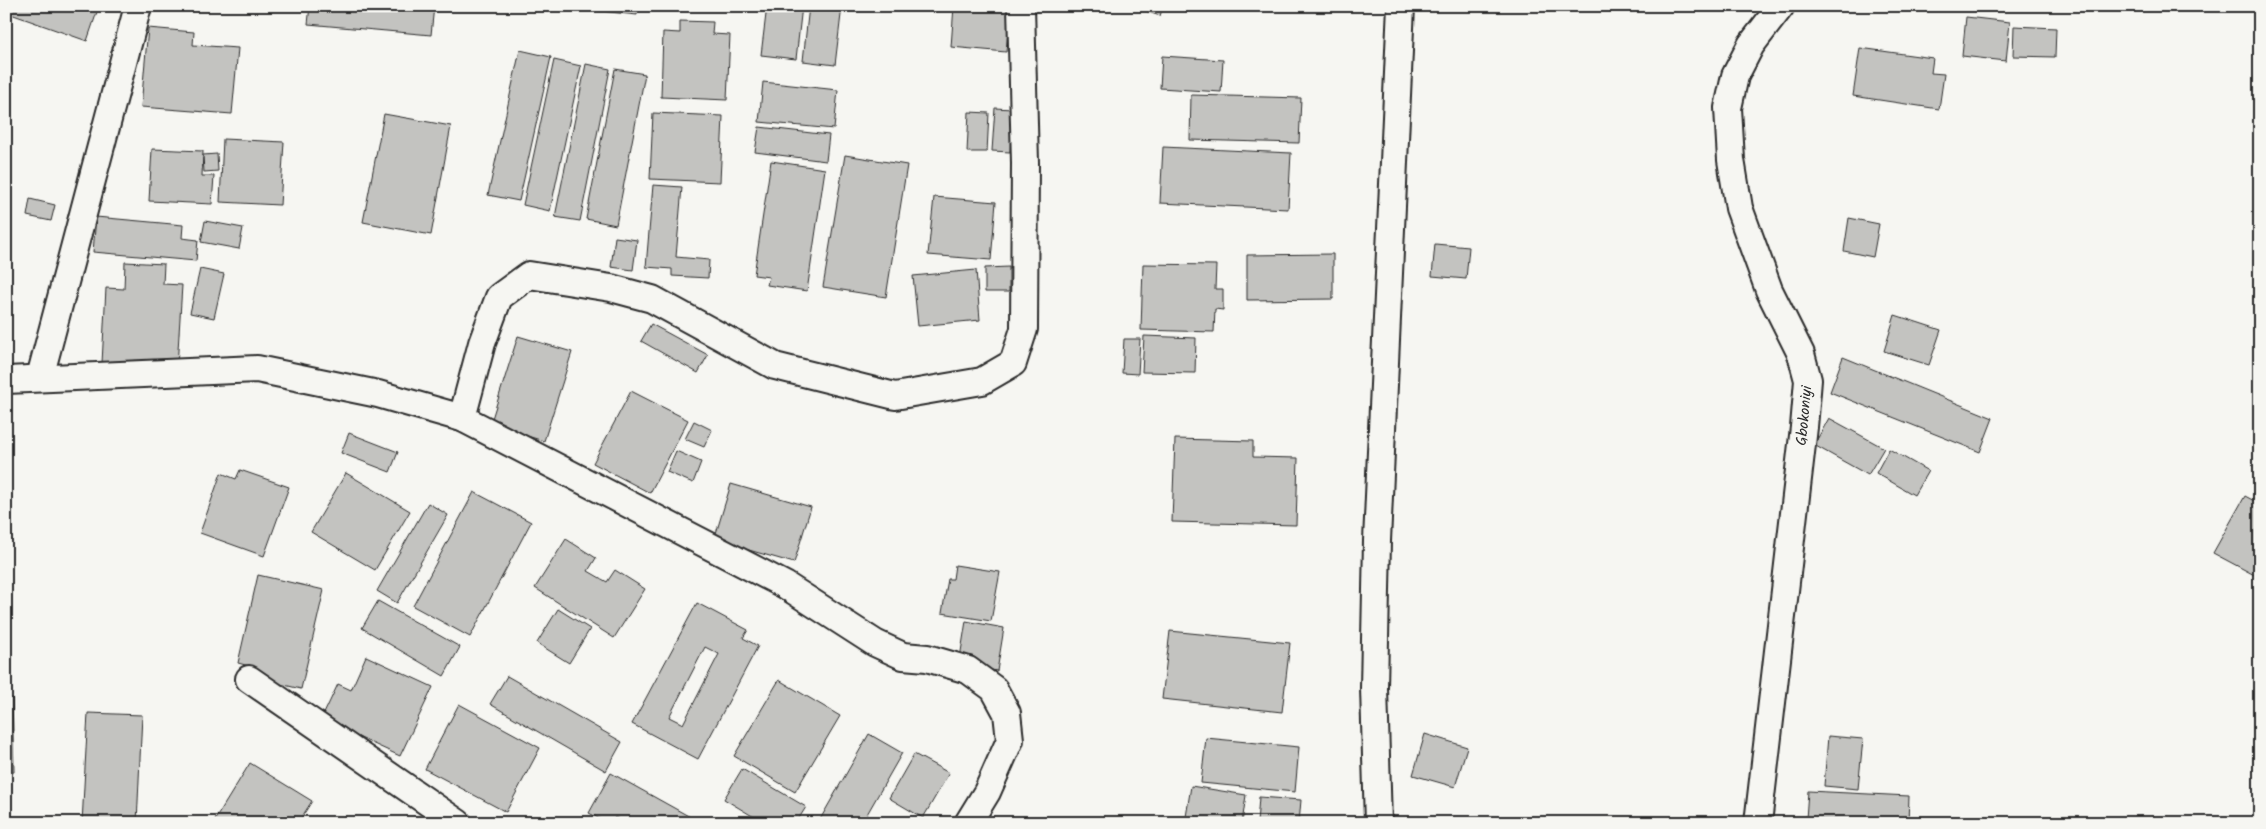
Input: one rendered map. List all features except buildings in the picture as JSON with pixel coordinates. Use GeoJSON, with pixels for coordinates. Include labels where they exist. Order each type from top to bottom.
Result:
{"type":"FeatureCollection","features":[{"type":"Feature","properties":{"kind":"street"},"geometry":{"type":"LineString","coordinates":[[40,376],[138,6]]}},
{"type":"Feature","properties":{"kind":"street"},"geometry":{"type":"LineString","coordinates":[[462,418],[482,343],[499,297],[529,275],[611,288],[652,299],[776,366],[895,396],[982,381],[1012,363],[1024,329],[1025,163],[1021,6]]}},
{"type":"Feature","properties":{"kind":"street"},"geometry":{"type":"LineString","coordinates":[[1378,823],[1374,688],[1377,542],[1401,6]]}},
{"type":"Feature","properties":{"kind":"street","name":"Gbokoniyi"},"geometry":{"type":"LineString","coordinates":[[1758,823],[1808,380],[1801,354],[1769,290],[1739,208],[1731,160],[1728,108],[1735,76],[1751,45],[1782,6]]}},
{"type":"Feature","properties":{"kind":"street"},"geometry":{"type":"LineString","coordinates":[[6,380],[40,376],[257,369],[378,394],[462,418],[785,585],[875,643],[903,656],[927,658],[968,670],[994,689],[1006,713],[1010,740],[987,792],[968,823]]}},
{"type":"Feature","properties":{"kind":"street"},"geometry":{"type":"LineString","coordinates":[[249,679],[458,823]]}}]}
